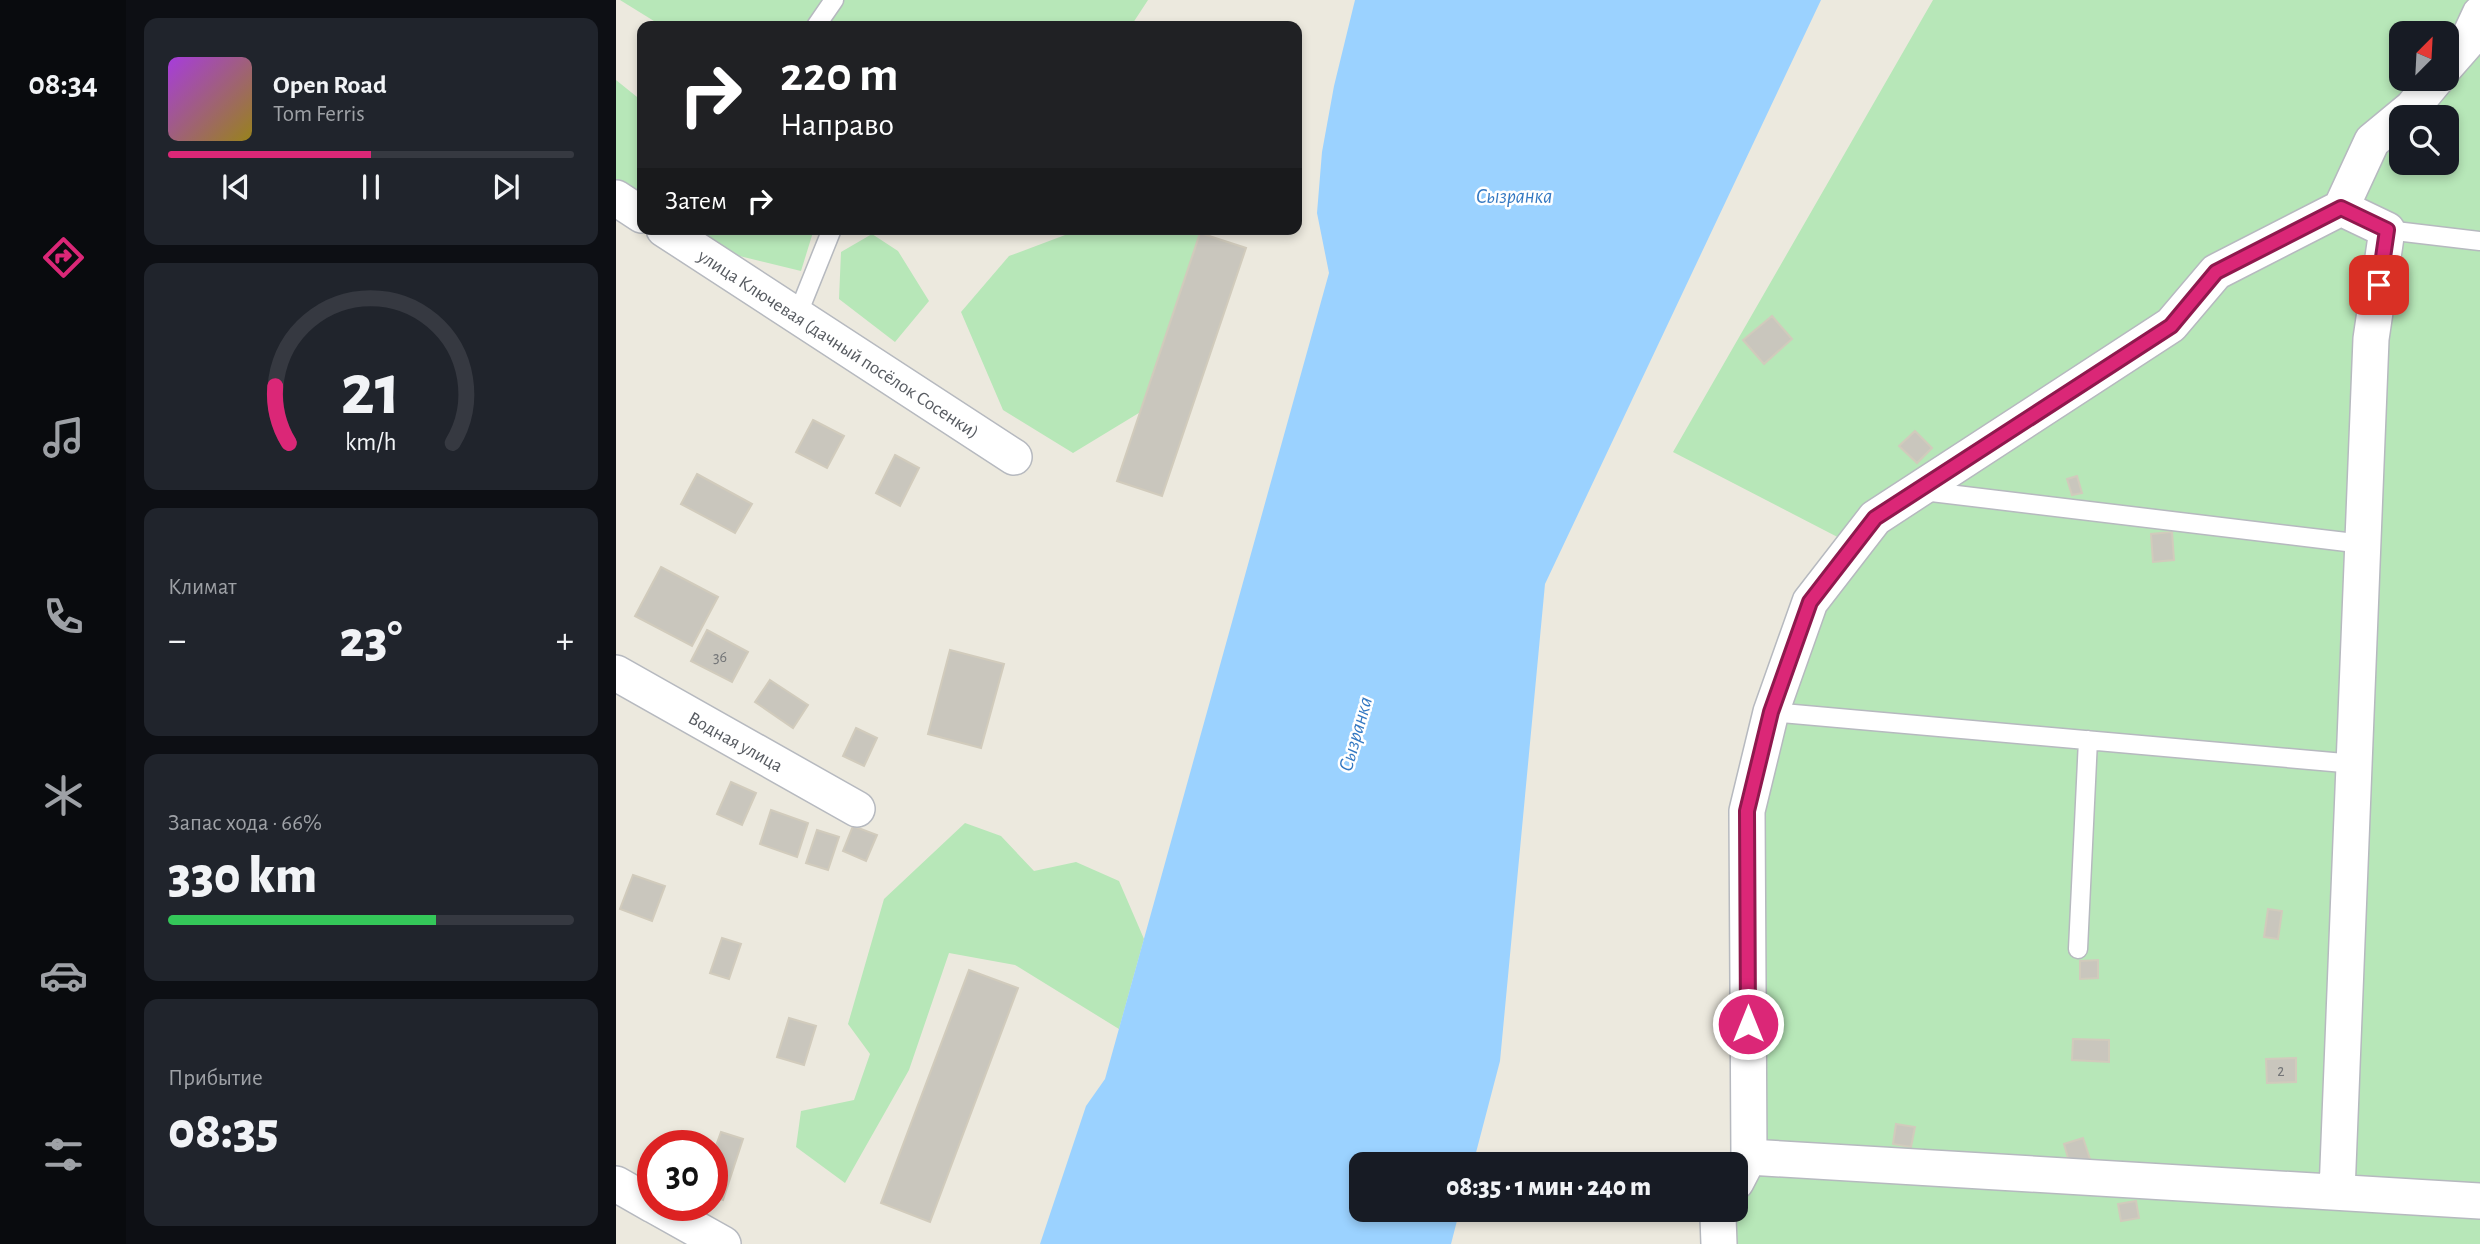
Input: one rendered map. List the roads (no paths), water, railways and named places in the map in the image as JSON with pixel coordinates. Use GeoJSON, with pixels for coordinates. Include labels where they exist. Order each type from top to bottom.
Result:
{"type":"FeatureCollection","features":[{"type":"Feature","properties":{"kind":"street"},"geometry":{"type":"LineString","coordinates":[[2459,51],[2467,42],[2480,14]]}},
{"type":"Feature","properties":{"kind":"street"},"geometry":{"type":"LineString","coordinates":[[1742,1152],[1747,811],[1771,712],[1810,602],[1875,518],[2171,326],[2216,272],[2341,208],[2372,141],[2412,108],[2426,91]]}},
{"type":"Feature","properties":{"kind":"street"},"geometry":{"type":"LineString","coordinates":[[616,198],[637,212]]}},
{"type":"Feature","properties":{"kind":"street"},"geometry":{"type":"LineString","coordinates":[[2337,1192],[2371,339],[2387,230],[2341,208]]}},
{"type":"Feature","properties":{"kind":"street","name":"улица Ключевая (дачный посёлок Сосенки)"},"geometry":{"type":"LineString","coordinates":[[673,235],[1014,457]]}},
{"type":"Feature","properties":{"kind":"street","name":"Водная улица"},"geometry":{"type":"LineString","coordinates":[[616,673],[857,809]]}},
{"type":"Feature","properties":{"kind":"street"},"geometry":{"type":"LineString","coordinates":[[1748,1170],[2337,1192],[2480,1201]]}},
{"type":"Feature","properties":{"kind":"street"},"geometry":{"type":"LineString","coordinates":[[616,1184],[637,1196]]}},
{"type":"Feature","properties":{"kind":"street"},"geometry":{"type":"LineString","coordinates":[[682,1221],[723,1244]]}},
{"type":"Feature","properties":{"kind":"street"},"geometry":{"type":"LineString","coordinates":[[1718,1222],[1719,1244]]}},
{"type":"Feature","properties":{"kind":"lane"},"geometry":{"type":"LineString","coordinates":[[819,21],[834,0]]}},
{"type":"Feature","properties":{"kind":"lane"},"geometry":{"type":"LineString","coordinates":[[2387,230],[2480,241]]}},
{"type":"Feature","properties":{"kind":"lane"},"geometry":{"type":"LineString","coordinates":[[797,316],[830,235]]}},
{"type":"Feature","properties":{"kind":"lane"},"geometry":{"type":"LineString","coordinates":[[1916,490],[2363,544]]}},
{"type":"Feature","properties":{"kind":"lane"},"geometry":{"type":"LineString","coordinates":[[1771,712],[2355,764]]}},
{"type":"Feature","properties":{"kind":"lane"},"geometry":{"type":"LineString","coordinates":[[2078,949],[2088,740]]}},
{"type":"Feature","properties":{"kind":"water","name":"Сызранка"},"geometry":{"type":"Polygon","coordinates":[[[1355,0],[1821,0],[1545,584],[1500,1061],[1476,1152],[1349,1152],[1349,1222],[1457,1222],[1451,1244],[1040,1244],[1086,1106],[1105,1079],[1329,273],[1317,213],[1322,152],[1334,86],[1355,0]]]}}]}
